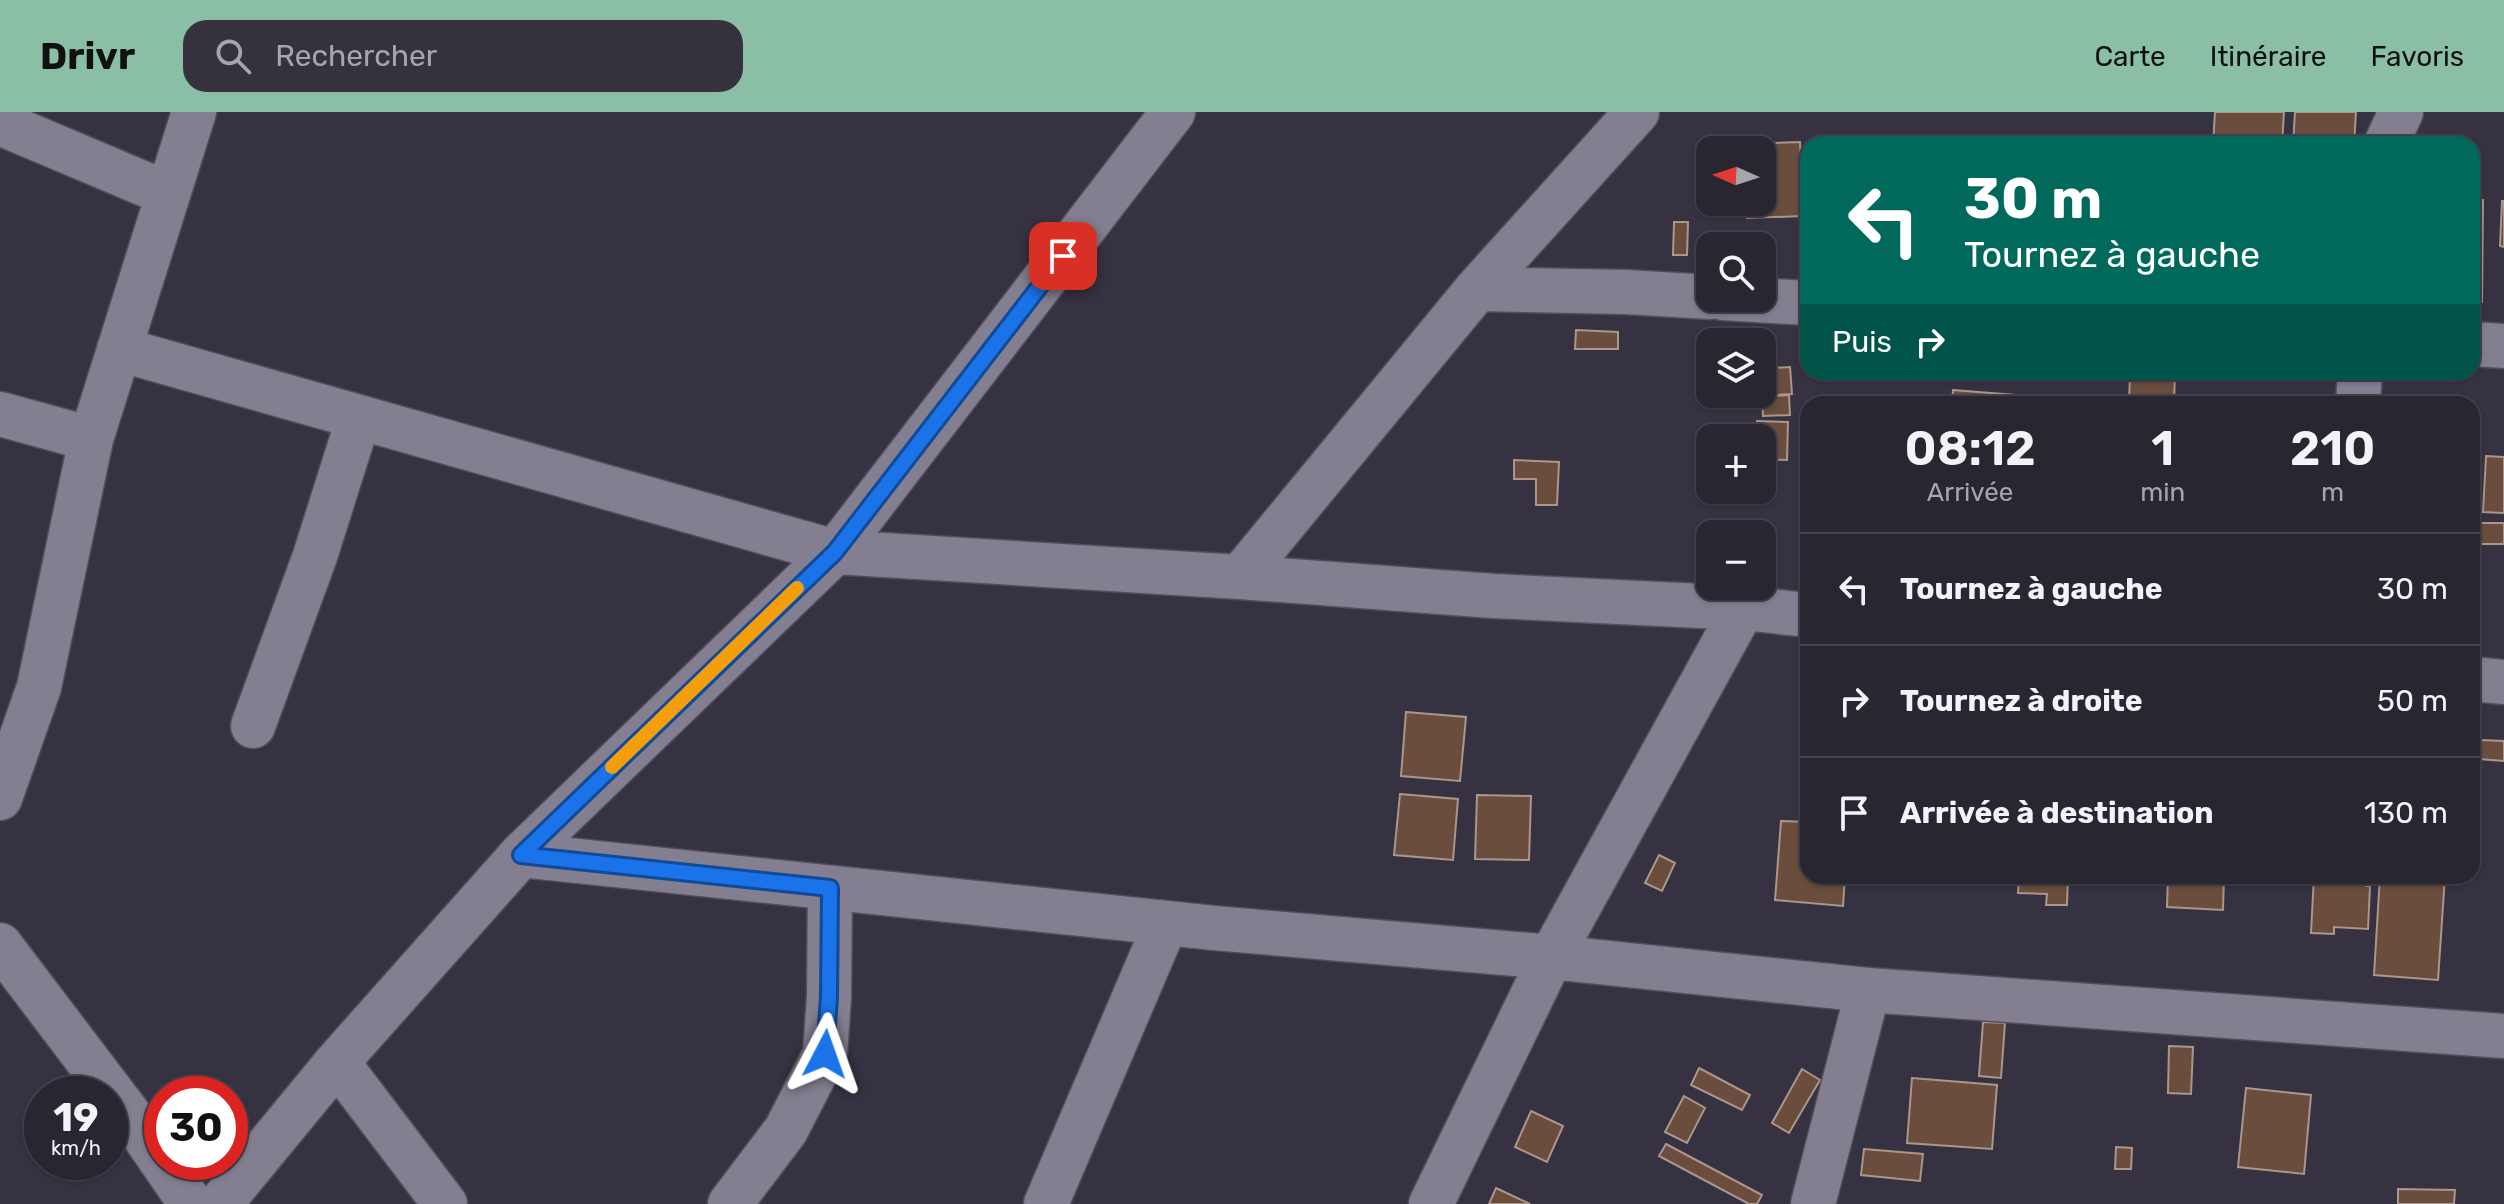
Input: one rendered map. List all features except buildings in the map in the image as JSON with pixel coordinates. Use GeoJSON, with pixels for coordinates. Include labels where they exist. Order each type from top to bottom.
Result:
{"type":"FeatureCollection","features":[{"type":"Feature","properties":{"kind":"street"},"geometry":{"type":"LineString","coordinates":[[0,798],[39,687],[91,439],[194,112]]}},
{"type":"Feature","properties":{"kind":"street"},"geometry":{"type":"LineString","coordinates":[[1240,577],[1477,289],[1637,112]]}},
{"type":"Feature","properties":{"kind":"street"},"geometry":{"type":"LineString","coordinates":[[2390,136],[2401,112]]}},
{"type":"Feature","properties":{"kind":"street"},"geometry":{"type":"LineString","coordinates":[[220,1204],[337,1062],[521,855],[835,552],[1171,113]]}},
{"type":"Feature","properties":{"kind":"street"},"geometry":{"type":"LineString","coordinates":[[0,123],[168,194]]}},
{"type":"Feature","properties":{"kind":"street"},"geometry":{"type":"LineString","coordinates":[[1477,289],[1696,296]]}},
{"type":"Feature","properties":{"kind":"street"},"geometry":{"type":"LineString","coordinates":[[1776,301],[1800,303]]}},
{"type":"Feature","properties":{"kind":"street"},"geometry":{"type":"LineString","coordinates":[[2480,344],[2504,346]]}},
{"type":"Feature","properties":{"kind":"street"},"geometry":{"type":"LineString","coordinates":[[119,349],[835,552],[1493,596],[1743,608],[1800,614]]}},
{"type":"Feature","properties":{"kind":"street"},"geometry":{"type":"LineString","coordinates":[[0,414],[91,439]]}},
{"type":"Feature","properties":{"kind":"street"},"geometry":{"type":"LineString","coordinates":[[253,726],[315,556],[359,417]]}},
{"type":"Feature","properties":{"kind":"street"},"geometry":{"type":"LineString","coordinates":[[1431,1204],[1551,957],[1743,608]]}},
{"type":"Feature","properties":{"kind":"street"},"geometry":{"type":"LineString","coordinates":[[2480,680],[2504,682]]}},
{"type":"Feature","properties":{"kind":"street"},"geometry":{"type":"LineString","coordinates":[[521,855],[1166,923],[1551,957],[1868,990],[2504,1036]]}},
{"type":"Feature","properties":{"kind":"street"},"geometry":{"type":"LineString","coordinates":[[730,1204],[786,1130],[825,1054],[830,888]]}},
{"type":"Feature","properties":{"kind":"street"},"geometry":{"type":"LineString","coordinates":[[1046,1204],[1166,923]]}},
{"type":"Feature","properties":{"kind":"street"},"geometry":{"type":"LineString","coordinates":[[0,945],[136,1124],[191,1204]]}},
{"type":"Feature","properties":{"kind":"street"},"geometry":{"type":"LineString","coordinates":[[1813,1204],[1868,990]]}},
{"type":"Feature","properties":{"kind":"street"},"geometry":{"type":"LineString","coordinates":[[337,1062],[445,1204]]}},
{"type":"Feature","properties":{"kind":"slow traffic"},"geometry":{"type":"LineString","coordinates":[[612,767],[797,588]]}},
{"type":"Feature","properties":{"kind":"route"},"geometry":{"type":"LineString","coordinates":[[825,1054],[830,888],[521,855],[835,552],[1063,256]]}}]}
